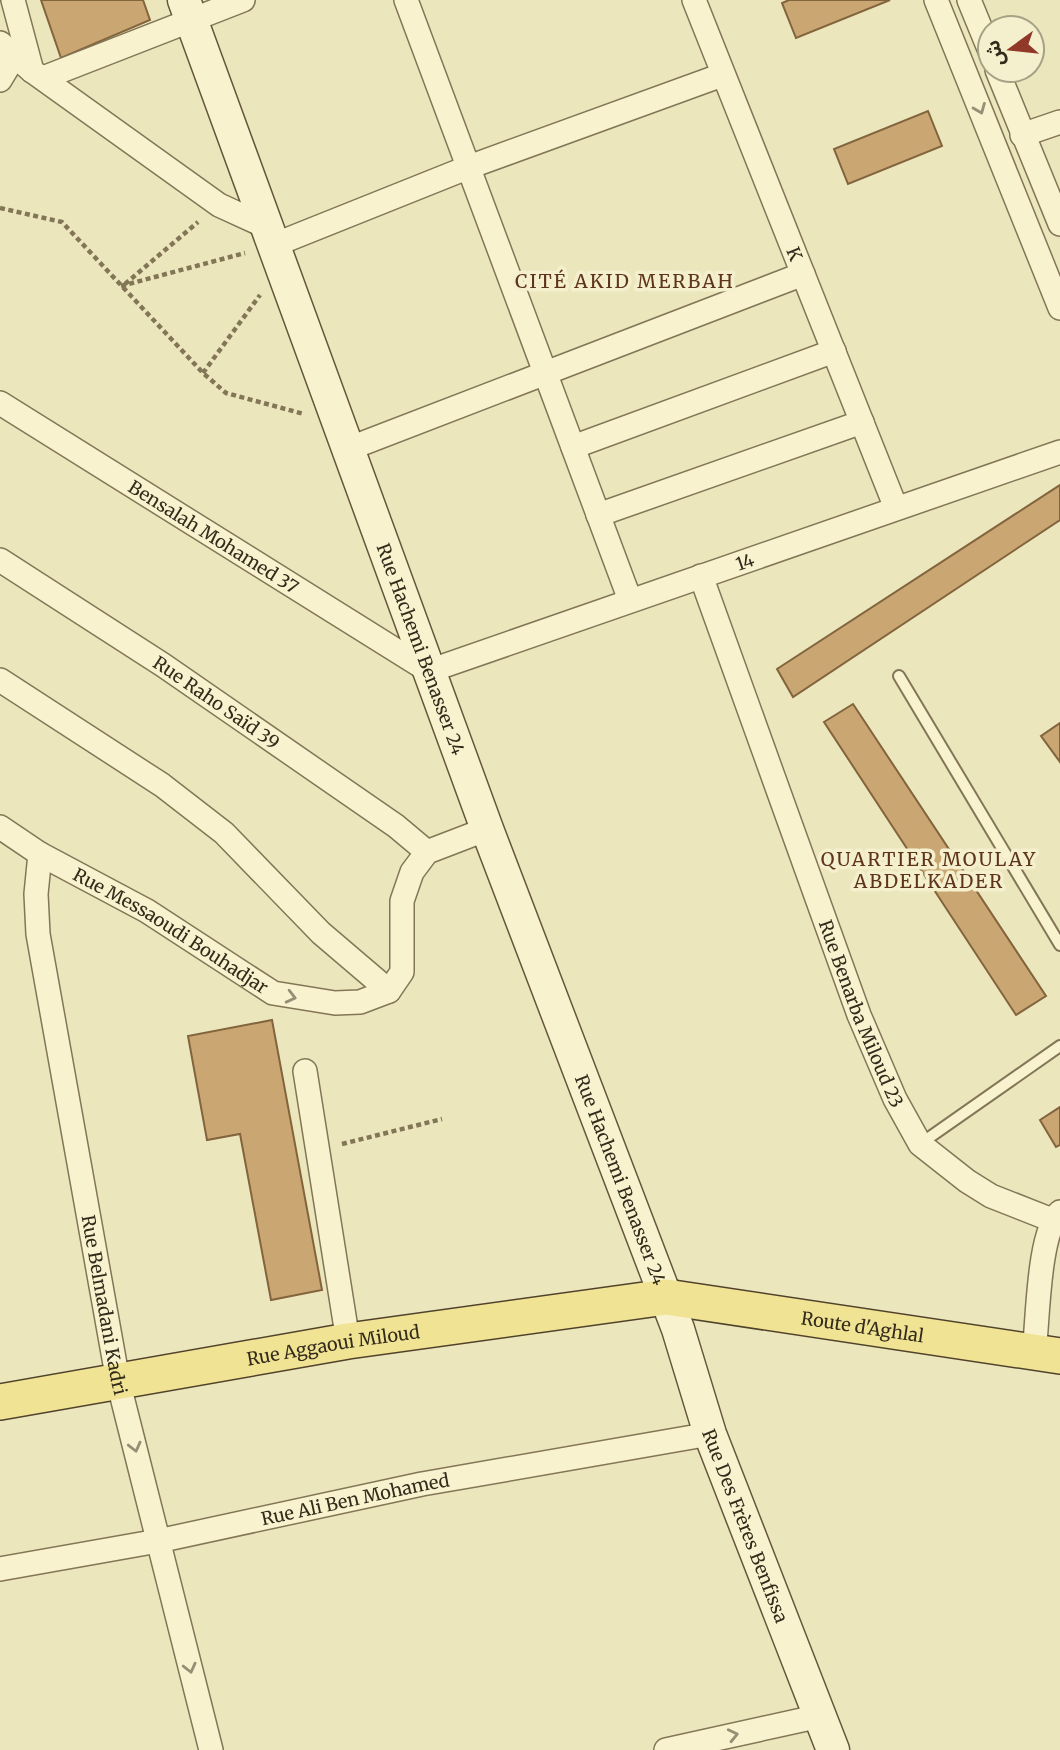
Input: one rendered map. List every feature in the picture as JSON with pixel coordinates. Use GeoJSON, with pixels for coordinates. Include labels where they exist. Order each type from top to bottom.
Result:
{"type":"FeatureCollection","features":[{"type":"Feature","properties":{"kind":"main road","name":"Rue Hachemi Benasser 24"},"geometry":{"type":"LineString","coordinates":[[188,10],[486,829],[666,1297]]}},
{"type":"Feature","properties":{"kind":"main road","name":"Rue Aggaoui Miloud"},"geometry":{"type":"LineString","coordinates":[[0,1402],[348,1341],[666,1297]]}},
{"type":"Feature","properties":{"kind":"main road","name":"Route d'Aghlal"},"geometry":{"type":"LineString","coordinates":[[666,1297],[1047,1354]]}},
{"type":"Feature","properties":{"kind":"main road","name":"Rue Des Frères Benfissa"},"geometry":{"type":"LineString","coordinates":[[666,1297],[710,1434],[833,1750]]}},
{"type":"Feature","properties":{"kind":"street"},"geometry":{"type":"LineString","coordinates":[[13,0],[22,62],[274,246],[469,167],[722,75]]}},
{"type":"Feature","properties":{"kind":"street"},"geometry":{"type":"LineString","coordinates":[[0,80],[22,62],[188,10],[243,0]]}},
{"type":"Feature","properties":{"kind":"street"},"geometry":{"type":"LineString","coordinates":[[406,0],[630,600]]}},
{"type":"Feature","properties":{"kind":"street","name":"K"},"geometry":{"type":"LineString","coordinates":[[694,0],[896,508]]}},
{"type":"Feature","properties":{"kind":"street"},"geometry":{"type":"LineString","coordinates":[[936,0],[1053,270],[1060,308]]}},
{"type":"Feature","properties":{"kind":"street"},"geometry":{"type":"LineString","coordinates":[[969,0],[976,17]]}},
{"type":"Feature","properties":{"kind":"street"},"geometry":{"type":"LineString","coordinates":[[964,68],[976,63]]}},
{"type":"Feature","properties":{"kind":"street"},"geometry":{"type":"LineString","coordinates":[[1002,84],[1060,224]]}},
{"type":"Feature","properties":{"kind":"street"},"geometry":{"type":"LineString","coordinates":[[1022,135],[1060,122]]}},
{"type":"Feature","properties":{"kind":"street"},"geometry":{"type":"LineString","coordinates":[[343,436],[544,374],[803,274]]}},
{"type":"Feature","properties":{"kind":"street"},"geometry":{"type":"LineString","coordinates":[[573,447],[834,351]]}},
{"type":"Feature","properties":{"kind":"street","name":"Bensalah Mohamed 37"},"geometry":{"type":"LineString","coordinates":[[0,403],[429,671]]}},
{"type":"Feature","properties":{"kind":"street"},"geometry":{"type":"LineString","coordinates":[[598,515],[862,422]]}},
{"type":"Feature","properties":{"kind":"street","name":"14"},"geometry":{"type":"LineString","coordinates":[[429,671],[1060,452]]}},
{"type":"Feature","properties":{"kind":"street","name":"Rue Raho Saïd 39"},"geometry":{"type":"LineString","coordinates":[[0,559],[174,673],[396,826],[428,852]]}},
{"type":"Feature","properties":{"kind":"street","name":"Rue Benarba Miloud 23"},"geometry":{"type":"LineString","coordinates":[[701,576],[859,1015],[895,1099],[920,1144],[991,1196],[1056,1216]]}},
{"type":"Feature","properties":{"kind":"street"},"geometry":{"type":"LineString","coordinates":[[0,680],[162,785],[224,833],[321,933],[389,991],[402,972],[402,901],[412,872],[428,852],[486,829]]}},
{"type":"Feature","properties":{"kind":"street","name":"Rue Messaoudi Bouhadjar"},"geometry":{"type":"LineString","coordinates":[[0,827],[40,853],[148,911],[273,993],[335,1003],[360,1002],[389,991]]}},
{"type":"Feature","properties":{"kind":"street","name":"Rue Belmadani Kadri"},"geometry":{"type":"LineString","coordinates":[[40,853],[36,894],[38,934],[118,1381],[211,1750]]}},
{"type":"Feature","properties":{"kind":"street"},"geometry":{"type":"LineString","coordinates":[[305,1071],[348,1341]]}},
{"type":"Feature","properties":{"kind":"street"},"geometry":{"type":"LineString","coordinates":[[1047,1354],[1056,1216]]}},
{"type":"Feature","properties":{"kind":"street","name":"Rue Ali Ben Mohamed"},"geometry":{"type":"LineString","coordinates":[[0,1569],[158,1541],[422,1484],[710,1434]]}},
{"type":"Feature","properties":{"kind":"street"},"geometry":{"type":"LineString","coordinates":[[666,1750],[820,1716]]}},
{"type":"Feature","properties":{"kind":"lane"},"geometry":{"type":"LineString","coordinates":[[899,676],[1060,945]]}},
{"type":"Feature","properties":{"kind":"lane"},"geometry":{"type":"LineString","coordinates":[[920,1144],[1060,1046]]}},
{"type":"Feature","properties":{"kind":"path"},"geometry":{"type":"LineString","coordinates":[[121,286],[219,205]]}},
{"type":"Feature","properties":{"kind":"path"},"geometry":{"type":"LineString","coordinates":[[0,208],[62,222],[203,373],[226,393],[343,436]]}},
{"type":"Feature","properties":{"kind":"path"},"geometry":{"type":"LineString","coordinates":[[121,286],[274,246]]}},
{"type":"Feature","properties":{"kind":"path"},"geometry":{"type":"LineString","coordinates":[[203,373],[274,246]]}},
{"type":"Feature","properties":{"kind":"path"},"geometry":{"type":"LineString","coordinates":[[317,1150],[442,1119]]}},
{"type":"Feature","properties":{"kind":"building"},"geometry":{"type":"Polygon","coordinates":[[[41,0],[143,0],[150,20],[61,58],[41,0]]]}},
{"type":"Feature","properties":{"kind":"building"},"geometry":{"type":"Polygon","coordinates":[[[789,0],[890,0],[796,38],[782,3],[789,0]]]}},
{"type":"Feature","properties":{"kind":"building"},"geometry":{"type":"Polygon","coordinates":[[[928,111],[942,146],[848,184],[834,149],[928,111]]]}},
{"type":"Feature","properties":{"kind":"building"},"geometry":{"type":"Polygon","coordinates":[[[1060,485],[1060,520],[793,697],[777,669],[1060,485]]]}},
{"type":"Feature","properties":{"kind":"building"},"geometry":{"type":"Polygon","coordinates":[[[853,704],[1046,996],[1016,1015],[824,722],[853,704]]]}},
{"type":"Feature","properties":{"kind":"building"},"geometry":{"type":"Polygon","coordinates":[[[1060,723],[1060,762],[1041,736],[1060,723]]]}},
{"type":"Feature","properties":{"kind":"building"},"geometry":{"type":"Polygon","coordinates":[[[272,1020],[322,1290],[271,1300],[240,1134],[207,1140],[188,1036],[272,1020]]]}},
{"type":"Feature","properties":{"kind":"building"},"geometry":{"type":"Polygon","coordinates":[[[1060,1107],[1060,1145],[1056,1147],[1040,1120],[1060,1107]]]}},
{"type":"Feature","properties":{"kind":"district","name":"CITÉ AKID MERBAH"},"geometry":{"type":"Point","coordinates":[625,281]}},
{"type":"Feature","properties":{"kind":"district","name":"QUARTIER MOULAY ABDELKADER"},"geometry":{"type":"Point","coordinates":[929,870]}}]}
